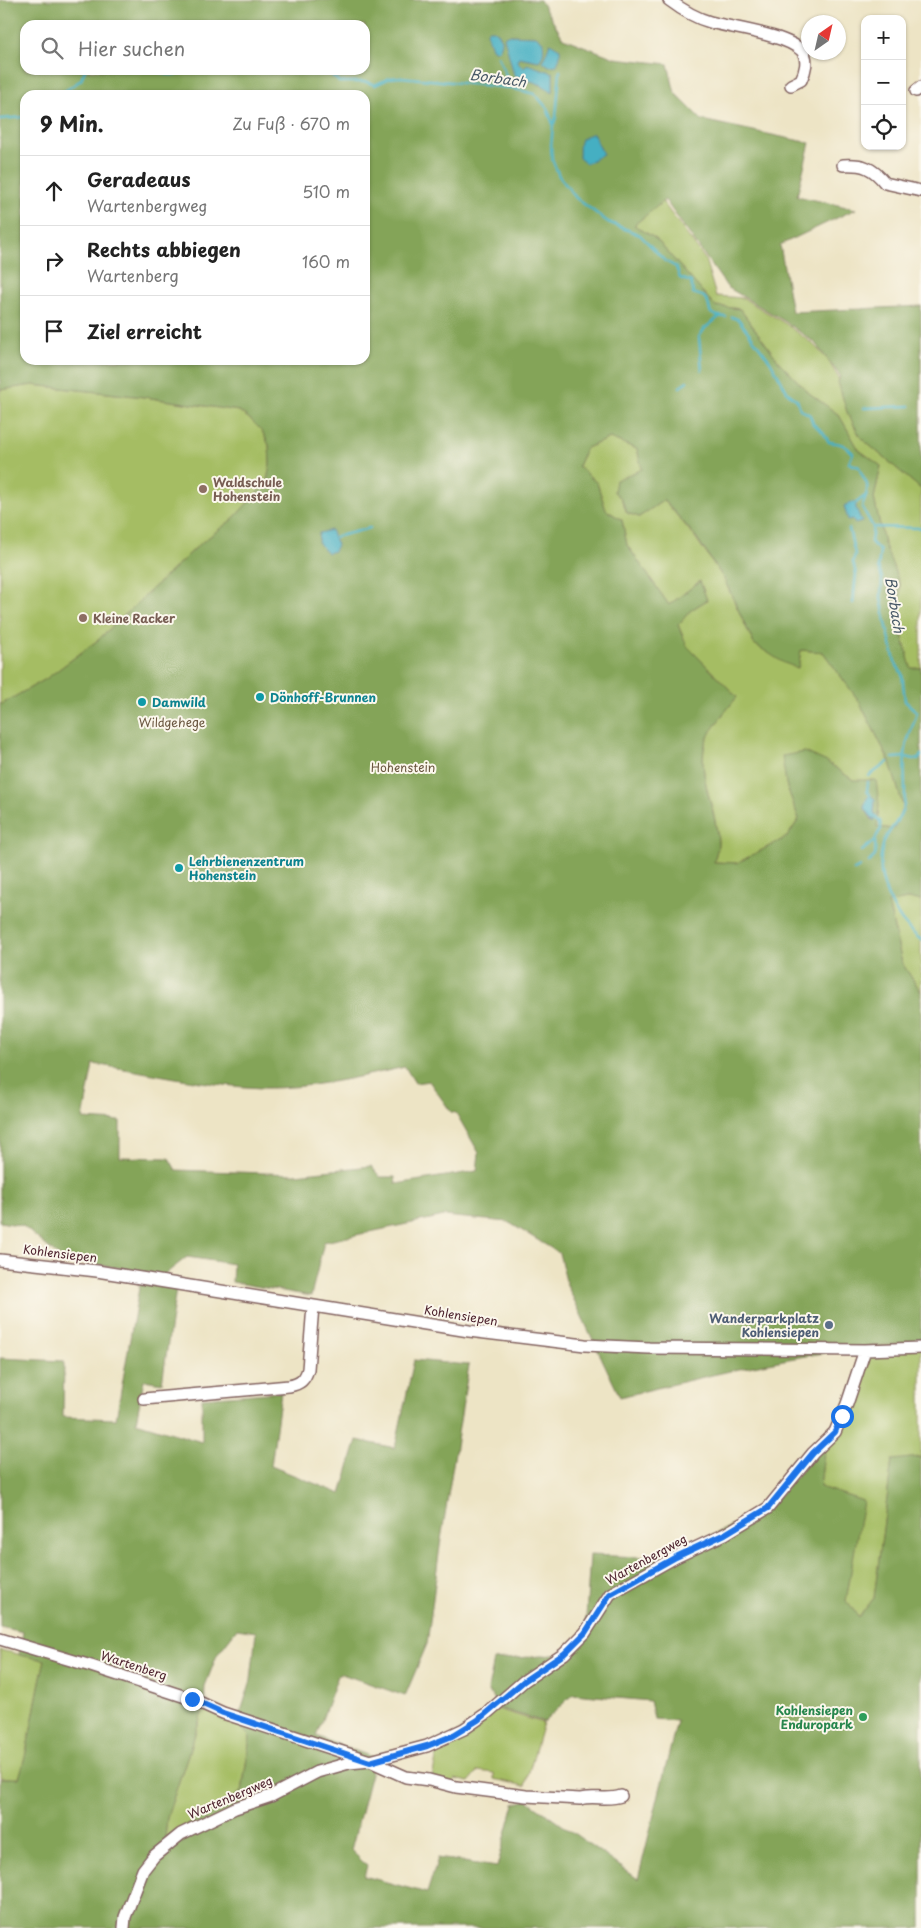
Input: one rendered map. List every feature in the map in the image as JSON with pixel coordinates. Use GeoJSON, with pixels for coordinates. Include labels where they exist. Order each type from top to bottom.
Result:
{"type":"FeatureCollection","features":[{"type":"Feature","properties":{"kind":"street"},"geometry":{"type":"LineString","coordinates":[[669,0],[700,19],[761,33],[798,48],[805,55],[805,71],[801,80],[791,85]]}},
{"type":"Feature","properties":{"kind":"street"},"geometry":{"type":"LineString","coordinates":[[843,165],[858,164],[869,168],[880,176],[885,183],[921,190]]}},
{"type":"Feature","properties":{"kind":"street","name":"Kohlensiepen"},"geometry":{"type":"LineString","coordinates":[[0,1260],[97,1272],[469,1331],[585,1345],[649,1348],[865,1350],[921,1348]]}},
{"type":"Feature","properties":{"kind":"street"},"geometry":{"type":"LineString","coordinates":[[144,1400],[300,1384],[306,1376],[308,1369],[313,1306]]}},
{"type":"Feature","properties":{"kind":"street","name":"Wartenbergweg"},"geometry":{"type":"LineString","coordinates":[[124,1928],[125,1917],[143,1870],[154,1856],[181,1834],[234,1808],[271,1796],[317,1772],[348,1763],[370,1762],[427,1746],[464,1729],[487,1713],[524,1681],[564,1654],[585,1633],[610,1594],[676,1557],[725,1534],[768,1508],[813,1453],[835,1432],[865,1350]]}},
{"type":"Feature","properties":{"kind":"street","name":"Wartenberg"},"geometry":{"type":"LineString","coordinates":[[0,1639],[192,1699],[223,1713],[370,1762]]}},
{"type":"Feature","properties":{"kind":"street","name":"Wartenbergweg"},"geometry":{"type":"LineString","coordinates":[[370,1762],[406,1777],[429,1780],[456,1787],[526,1796],[580,1799],[614,1799],[621,1796]]}},
{"type":"Feature","properties":{"kind":"green space","name":"Hohenstein"},"geometry":{"type":"Polygon","coordinates":[[[0,0],[540,0],[563,38],[615,58],[668,64],[675,93],[702,120],[810,143],[797,196],[856,209],[780,245],[792,312],[921,306],[921,489],[861,438],[847,412],[838,382],[840,376],[815,343],[786,322],[727,287],[665,200],[634,225],[656,239],[715,306],[740,309],[780,363],[809,393],[839,415],[859,450],[881,466],[874,498],[884,543],[900,585],[901,631],[911,668],[921,668],[921,900],[907,899],[888,903],[902,963],[921,992],[921,1342],[883,1345],[807,1356],[620,1397],[567,1285],[559,1253],[508,1222],[444,1216],[324,1242],[311,1296],[232,1282],[233,1264],[187,1257],[164,1275],[62,1259],[23,1226],[0,1222],[0,705],[46,679],[98,640],[201,543],[233,519],[267,482],[270,464],[269,445],[262,431],[239,411],[144,397],[33,385],[0,390],[0,0]],[[507,35],[520,79],[533,81],[553,91],[553,73],[524,68],[517,61],[519,57],[539,61],[544,50],[536,36],[507,35]],[[610,438],[586,448],[578,466],[597,483],[606,510],[622,520],[627,545],[669,605],[700,581],[707,600],[691,610],[678,625],[687,646],[737,697],[710,733],[705,744],[703,757],[705,782],[717,831],[718,845],[714,862],[737,863],[787,837],[799,819],[786,784],[782,756],[805,752],[827,762],[853,780],[876,780],[879,804],[877,827],[894,829],[903,806],[890,762],[859,701],[823,652],[801,650],[798,668],[784,663],[754,644],[724,579],[696,537],[664,500],[639,517],[627,513],[621,498],[614,492],[616,480],[642,469],[637,449],[610,438]],[[867,798],[864,807],[872,820],[876,817],[874,813],[875,804],[867,798]],[[93,1064],[83,1119],[120,1121],[120,1157],[169,1158],[176,1170],[295,1174],[371,1166],[380,1177],[395,1177],[396,1184],[477,1171],[479,1153],[456,1113],[451,1112],[429,1081],[415,1083],[405,1067],[298,1087],[262,1088],[198,1082],[93,1064]]]}},
{"type":"Feature","properties":{"kind":"green space"},"geometry":{"type":"Polygon","coordinates":[[[662,201],[705,259],[716,296],[743,298],[786,324],[813,344],[828,360],[838,377],[847,412],[861,438],[921,489],[921,668],[911,669],[901,631],[900,585],[884,543],[874,498],[881,466],[859,450],[839,415],[809,393],[780,363],[740,309],[715,306],[656,239],[634,225],[662,201]]]}},
{"type":"Feature","properties":{"kind":"green space"},"geometry":{"type":"Polygon","coordinates":[[[32,385],[144,397],[239,411],[262,431],[269,445],[270,464],[267,482],[233,519],[201,543],[98,640],[46,679],[0,705],[0,390],[32,385]]]}},
{"type":"Feature","properties":{"kind":"green space"},"geometry":{"type":"Polygon","coordinates":[[[610,438],[637,449],[643,469],[615,492],[621,498],[627,513],[639,517],[664,500],[695,537],[724,579],[754,644],[798,668],[801,650],[823,652],[859,701],[890,762],[903,806],[894,829],[877,827],[879,804],[853,780],[827,762],[786,784],[799,819],[787,837],[737,863],[714,862],[718,845],[717,830],[705,781],[703,757],[705,744],[710,733],[737,697],[687,646],[678,625],[691,610],[707,600],[700,581],[669,605],[627,545],[622,520],[606,510],[597,483],[578,466],[586,448],[610,438]]]}},
{"type":"Feature","properties":{"kind":"green space"},"geometry":{"type":"Polygon","coordinates":[[[907,899],[921,900],[921,992],[902,963],[888,902],[907,899]]]}},
{"type":"Feature","properties":{"kind":"green space"},"geometry":{"type":"Polygon","coordinates":[[[140,1282],[176,1289],[162,1383],[144,1380],[136,1422],[202,1442],[202,1398],[281,1392],[271,1466],[341,1494],[357,1440],[395,1448],[414,1360],[469,1365],[440,1546],[427,1644],[405,1696],[339,1673],[316,1736],[375,1758],[351,1850],[367,1866],[364,1876],[427,1893],[438,1858],[497,1867],[514,1804],[527,1800],[638,1879],[677,1721],[654,1719],[650,1701],[573,1694],[544,1722],[498,1708],[488,1689],[494,1660],[564,1654],[585,1633],[590,1555],[666,1558],[768,1508],[825,1443],[820,1487],[863,1501],[846,1601],[859,1617],[874,1598],[892,1460],[921,1457],[921,1928],[0,1928],[0,1778],[19,1778],[27,1749],[45,1660],[19,1655],[23,1632],[0,1627],[0,1358],[64,1361],[63,1417],[116,1419],[140,1282]],[[237,1629],[217,1655],[205,1686],[204,1707],[167,1817],[165,1838],[242,1792],[250,1737],[237,1724],[251,1680],[256,1632],[237,1629]]]}},
{"type":"Feature","properties":{"kind":"green space"},"geometry":{"type":"Polygon","coordinates":[[[921,1342],[921,1457],[892,1461],[874,1598],[859,1617],[846,1601],[862,1501],[820,1487],[825,1443],[821,1440],[841,1412],[872,1345],[921,1342]]]}},
{"type":"Feature","properties":{"kind":"green space"},"geometry":{"type":"Polygon","coordinates":[[[0,1650],[45,1660],[19,1779],[0,1777],[0,1650]]]}},
{"type":"Feature","properties":{"kind":"green space"},"geometry":{"type":"Polygon","coordinates":[[[204,1707],[237,1724],[250,1736],[242,1792],[165,1839],[167,1817],[204,1707]]]}},
{"type":"Feature","properties":{"kind":"green space"},"geometry":{"type":"Polygon","coordinates":[[[497,1709],[543,1723],[525,1786],[494,1779],[494,1773],[478,1771],[469,1782],[455,1779],[453,1784],[432,1778],[439,1744],[497,1709]]]}},
{"type":"Feature","properties":{"kind":"water"},"geometry":{"type":"Polygon","coordinates":[[[488,30],[494,30],[499,34],[502,43],[499,50],[496,51],[492,48],[487,33],[488,30]]]}},
{"type":"Feature","properties":{"kind":"water"},"geometry":{"type":"Polygon","coordinates":[[[507,35],[536,36],[543,42],[542,57],[539,61],[519,57],[517,61],[524,68],[527,64],[553,73],[553,92],[542,85],[514,75],[504,37],[507,35]]]}},
{"type":"Feature","properties":{"kind":"water"},"geometry":{"type":"Polygon","coordinates":[[[550,43],[560,49],[557,65],[549,66],[542,61],[550,43]]]}},
{"type":"Feature","properties":{"kind":"water"},"geometry":{"type":"Polygon","coordinates":[[[593,133],[603,154],[586,164],[579,158],[579,144],[584,137],[593,133]]]}},
{"type":"Feature","properties":{"kind":"water"},"geometry":{"type":"Polygon","coordinates":[[[852,502],[856,503],[856,508],[862,522],[855,524],[853,519],[848,520],[844,506],[852,502]]]}},
{"type":"Feature","properties":{"kind":"water"},"geometry":{"type":"Polygon","coordinates":[[[331,530],[337,545],[334,551],[327,553],[318,542],[319,533],[331,530]]]}},
{"type":"Feature","properties":{"kind":"water"},"geometry":{"type":"Polygon","coordinates":[[[870,795],[875,799],[874,813],[876,817],[874,821],[864,807],[870,795]]]}},
{"type":"Feature","properties":{"kind":"waterway"},"geometry":{"type":"LineString","coordinates":[[498,56],[511,88]]}},
{"type":"Feature","properties":{"kind":"waterway"},"geometry":{"type":"LineString","coordinates":[[554,123],[560,71]]}},
{"type":"Feature","properties":{"kind":"waterway","name":"Borbach"},"geometry":{"type":"LineString","coordinates":[[66,90],[81,80],[83,75]]}},
{"type":"Feature","properties":{"kind":"waterway","name":"Borbach"},"geometry":{"type":"LineString","coordinates":[[332,75],[339,82],[367,82],[375,85],[390,78],[401,77],[511,88],[535,94],[547,108],[553,124],[552,159],[559,176],[576,198],[608,222],[640,235],[665,261],[676,267],[680,278],[691,282],[693,293],[704,297],[709,304],[711,313],[726,317]]}},
{"type":"Feature","properties":{"kind":"waterway","name":"Borbach"},"geometry":{"type":"LineString","coordinates":[[0,119],[20,117]]}},
{"type":"Feature","properties":{"kind":"waterway"},"geometry":{"type":"LineString","coordinates":[[702,371],[699,337],[705,328],[719,317]]}},
{"type":"Feature","properties":{"kind":"waterway","name":"Borbach"},"geometry":{"type":"LineString","coordinates":[[732,317],[739,320],[770,361],[788,393],[797,400],[800,409],[810,415],[813,424],[823,432],[829,442],[842,445],[853,453],[849,463],[859,467],[867,485],[862,507],[873,527],[871,542],[880,551],[878,568],[882,578],[881,598],[886,623],[895,662],[902,674],[905,701],[917,712],[905,755],[904,805],[900,816],[884,842],[881,855],[881,869],[883,883],[894,909],[902,921],[921,940]]}},
{"type":"Feature","properties":{"kind":"waterway"},"geometry":{"type":"LineString","coordinates":[[680,387],[687,381]]}},
{"type":"Feature","properties":{"kind":"waterway"},"geometry":{"type":"LineString","coordinates":[[864,408],[910,406]]}},
{"type":"Feature","properties":{"kind":"waterway","name":"Borbach"},"geometry":{"type":"LineString","coordinates":[[856,503],[865,496]]}},
{"type":"Feature","properties":{"kind":"waterway"},"geometry":{"type":"LineString","coordinates":[[873,527],[921,528]]}},
{"type":"Feature","properties":{"kind":"waterway"},"geometry":{"type":"LineString","coordinates":[[335,537],[370,528]]}},
{"type":"Feature","properties":{"kind":"waterway"},"geometry":{"type":"LineString","coordinates":[[849,529],[855,554],[853,562],[856,574],[853,603]]}},
{"type":"Feature","properties":{"kind":"waterway","name":"Borbach"},"geometry":{"type":"LineString","coordinates":[[893,758],[906,757],[918,760],[921,755]]}},
{"type":"Feature","properties":{"kind":"waterway"},"geometry":{"type":"LineString","coordinates":[[869,776],[888,762]]}},
{"type":"Feature","properties":{"kind":"waterway"},"geometry":{"type":"LineString","coordinates":[[868,782],[867,791],[870,795]]}},
{"type":"Feature","properties":{"kind":"waterway"},"geometry":{"type":"LineString","coordinates":[[869,862],[875,856],[875,840],[881,829],[880,821],[876,817]]}},
{"type":"Feature","properties":{"kind":"waterway"},"geometry":{"type":"LineString","coordinates":[[862,851],[874,841]]}},
{"type":"Feature","properties":{"kind":"waterway"},"geometry":{"type":"LineString","coordinates":[[854,870],[860,867]]}},
{"type":"Feature","properties":{"kind":"place","name":"Waldschule Hohenstein"},"geometry":{"type":"Point","coordinates":[203,489]}},
{"type":"Feature","properties":{"kind":"place","name":"Kleine Racker"},"geometry":{"type":"Point","coordinates":[83,618]}},
{"type":"Feature","properties":{"kind":"place","name":"Dönhoff-Brunnen"},"geometry":{"type":"Point","coordinates":[260,697]}},
{"type":"Feature","properties":{"kind":"place","name":"Damwild"},"geometry":{"type":"Point","coordinates":[142,702]}},
{"type":"Feature","properties":{"kind":"place","name":"Lehrbienenzentrum Hohenstein"},"geometry":{"type":"Point","coordinates":[179,868]}},
{"type":"Feature","properties":{"kind":"place","name":"Wanderparkplatz Kohlensiepen"},"geometry":{"type":"Point","coordinates":[829,1325]}},
{"type":"Feature","properties":{"kind":"place","name":"Kohlensiepen Enduropark"},"geometry":{"type":"Point","coordinates":[863,1717]}},
{"type":"Feature","properties":{"kind":"route"},"geometry":{"type":"LineString","coordinates":[[192,1699],[223,1713],[370,1762],[427,1746],[452,1736],[478,1720],[524,1681],[564,1654],[585,1633],[610,1594],[697,1546],[725,1534],[768,1508],[813,1453],[835,1432],[842,1416]]}},
{"type":"Feature","properties":{"kind":"park label","name":"Wildgehege"},"geometry":{"type":"Point","coordinates":[172,722]}}]}
